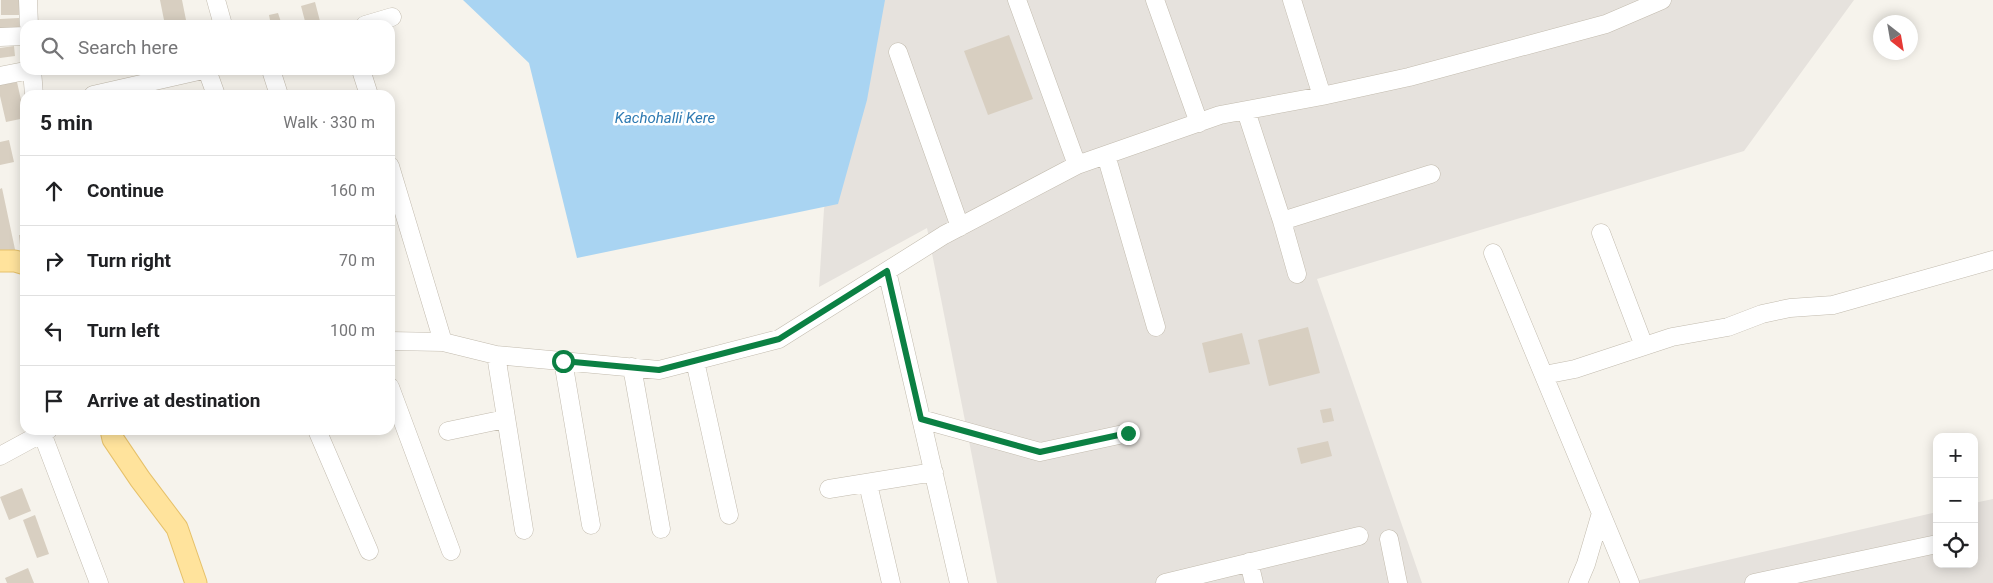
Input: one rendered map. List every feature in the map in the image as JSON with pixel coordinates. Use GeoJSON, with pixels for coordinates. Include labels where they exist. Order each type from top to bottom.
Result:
{"type":"FeatureCollection","features":[{"type":"Feature","properties":{"kind":"main road"},"geometry":{"type":"LineString","coordinates":[[0,261],[15,260],[20,262]]}},
{"type":"Feature","properties":{"kind":"main road"},"geometry":{"type":"LineString","coordinates":[[112,435],[134,471],[177,528],[196,583]]}},
{"type":"Feature","properties":{"kind":"street"},"geometry":{"type":"LineString","coordinates":[[29,0],[29,20]]}},
{"type":"Feature","properties":{"kind":"street"},"geometry":{"type":"LineString","coordinates":[[216,0],[222,20]]}},
{"type":"Feature","properties":{"kind":"street"},"geometry":{"type":"LineString","coordinates":[[1017,0],[1077,165]]}},
{"type":"Feature","properties":{"kind":"street"},"geometry":{"type":"LineString","coordinates":[[1155,0],[1198,123]]}},
{"type":"Feature","properties":{"kind":"street"},"geometry":{"type":"LineString","coordinates":[[1292,0],[1322,96]]}},
{"type":"Feature","properties":{"kind":"street"},"geometry":{"type":"LineString","coordinates":[[395,341],[443,342],[496,355],[659,370],[779,339],[960,227],[1077,165],[1220,115],[1409,77],[1606,24],[1662,0]]}},
{"type":"Feature","properties":{"kind":"street"},"geometry":{"type":"LineString","coordinates":[[382,20],[392,17]]}},
{"type":"Feature","properties":{"kind":"street"},"geometry":{"type":"LineString","coordinates":[[0,37],[20,36]]}},
{"type":"Feature","properties":{"kind":"street"},"geometry":{"type":"LineString","coordinates":[[898,52],[960,227]]}},
{"type":"Feature","properties":{"kind":"street"},"geometry":{"type":"LineString","coordinates":[[0,76],[20,72]]}},
{"type":"Feature","properties":{"kind":"street"},"geometry":{"type":"LineString","coordinates":[[32,75],[33,90]]}},
{"type":"Feature","properties":{"kind":"street"},"geometry":{"type":"LineString","coordinates":[[115,90],[181,75]]}},
{"type":"Feature","properties":{"kind":"street"},"geometry":{"type":"LineString","coordinates":[[209,75],[214,90]]}},
{"type":"Feature","properties":{"kind":"street"},"geometry":{"type":"LineString","coordinates":[[273,75],[277,90]]}},
{"type":"Feature","properties":{"kind":"street"},"geometry":{"type":"LineString","coordinates":[[363,75],[367,90]]}},
{"type":"Feature","properties":{"kind":"street"},"geometry":{"type":"LineString","coordinates":[[1246,111],[1297,274]]}},
{"type":"Feature","properties":{"kind":"street"},"geometry":{"type":"LineString","coordinates":[[1106,155],[1156,327]]}},
{"type":"Feature","properties":{"kind":"street"},"geometry":{"type":"LineString","coordinates":[[1282,222],[1431,174]]}},
{"type":"Feature","properties":{"kind":"street"},"geometry":{"type":"LineString","coordinates":[[395,183],[443,342]]}},
{"type":"Feature","properties":{"kind":"street"},"geometry":{"type":"LineString","coordinates":[[1601,233],[1644,346]]}},
{"type":"Feature","properties":{"kind":"street"},"geometry":{"type":"LineString","coordinates":[[1493,253],[1630,583]]}},
{"type":"Feature","properties":{"kind":"street"},"geometry":{"type":"LineString","coordinates":[[1544,375],[1575,369],[1672,337],[1728,327],[1762,314],[1848,301],[1993,260]]}},
{"type":"Feature","properties":{"kind":"street"},"geometry":{"type":"LineString","coordinates":[[887,271],[959,583]]}},
{"type":"Feature","properties":{"kind":"street"},"geometry":{"type":"LineString","coordinates":[[496,355],[524,530]]}},
{"type":"Feature","properties":{"kind":"street"},"geometry":{"type":"LineString","coordinates":[[563,361],[591,525]]}},
{"type":"Feature","properties":{"kind":"street"},"geometry":{"type":"LineString","coordinates":[[695,361],[729,515]]}},
{"type":"Feature","properties":{"kind":"street"},"geometry":{"type":"LineString","coordinates":[[632,367],[661,529]]}},
{"type":"Feature","properties":{"kind":"street"},"geometry":{"type":"LineString","coordinates":[[395,400],[451,551]]}},
{"type":"Feature","properties":{"kind":"street"},"geometry":{"type":"LineString","coordinates":[[448,431],[505,419]]}},
{"type":"Feature","properties":{"kind":"street"},"geometry":{"type":"LineString","coordinates":[[921,419],[1040,452],[1128,433]]}},
{"type":"Feature","properties":{"kind":"street"},"geometry":{"type":"LineString","coordinates":[[0,456],[38,435]]}},
{"type":"Feature","properties":{"kind":"street"},"geometry":{"type":"LineString","coordinates":[[46,435],[99,583]]}},
{"type":"Feature","properties":{"kind":"street"},"geometry":{"type":"LineString","coordinates":[[319,435],[368,551]]}},
{"type":"Feature","properties":{"kind":"street"},"geometry":{"type":"LineString","coordinates":[[829,489],[934,472]]}},
{"type":"Feature","properties":{"kind":"street"},"geometry":{"type":"LineString","coordinates":[[868,484],[891,583]]}},
{"type":"Feature","properties":{"kind":"street"},"geometry":{"type":"LineString","coordinates":[[1578,583],[1586,564],[1601,513]]}},
{"type":"Feature","properties":{"kind":"street"},"geometry":{"type":"LineString","coordinates":[[1165,583],[1359,536]]}},
{"type":"Feature","properties":{"kind":"street"},"geometry":{"type":"LineString","coordinates":[[1389,539],[1398,583]]}},
{"type":"Feature","properties":{"kind":"street"},"geometry":{"type":"LineString","coordinates":[[1754,583],[1933,545]]}},
{"type":"Feature","properties":{"kind":"street"},"geometry":{"type":"LineString","coordinates":[[1249,562],[1254,583]]}},
{"type":"Feature","properties":{"kind":"shaded area"},"geometry":{"type":"Polygon","coordinates":[[[867,0],[1854,0],[1744,151],[1317,279],[1422,583],[997,583],[927,228],[819,287],[824,209],[867,0]]]}},
{"type":"Feature","properties":{"kind":"shaded area"},"geometry":{"type":"Polygon","coordinates":[[[1993,499],[1993,583],[1627,583],[1933,513],[1933,568],[1978,568],[1978,502],[1993,499]]]}},
{"type":"Feature","properties":{"kind":"water","name":"Kachohalli Kere"},"geometry":{"type":"Polygon","coordinates":[[[463,0],[885,0],[867,100],[838,204],[577,258],[529,63],[463,0]]]}},
{"type":"Feature","properties":{"kind":"building"},"geometry":{"type":"Polygon","coordinates":[[[1,0],[19,0],[19,15],[1,15],[1,0]]]}},
{"type":"Feature","properties":{"kind":"building"},"geometry":{"type":"Polygon","coordinates":[[[160,0],[182,0],[186,20],[164,20],[160,0]]]}},
{"type":"Feature","properties":{"kind":"building"},"geometry":{"type":"Polygon","coordinates":[[[315,2],[320,20],[305,20],[301,6],[315,2]]]}},
{"type":"Feature","properties":{"kind":"building"},"geometry":{"type":"Polygon","coordinates":[[[278,13],[280,20],[270,20],[269,15],[278,13]]]}},
{"type":"Feature","properties":{"kind":"building"},"geometry":{"type":"Polygon","coordinates":[[[19,18],[20,32],[0,33],[0,19],[19,18]]]}},
{"type":"Feature","properties":{"kind":"building"},"geometry":{"type":"Polygon","coordinates":[[[1009,35],[1033,99],[988,115],[964,51],[1009,35]]]}},
{"type":"Feature","properties":{"kind":"building"},"geometry":{"type":"Polygon","coordinates":[[[14,46],[15,56],[0,58],[0,48],[14,46]]]}},
{"type":"Feature","properties":{"kind":"building"},"geometry":{"type":"Polygon","coordinates":[[[17,82],[20,96],[20,119],[6,122],[0,96],[0,85],[17,82]]]}},
{"type":"Feature","properties":{"kind":"building"},"geometry":{"type":"Polygon","coordinates":[[[9,140],[14,162],[0,165],[0,142],[9,140]]]}},
{"type":"Feature","properties":{"kind":"building"},"geometry":{"type":"Polygon","coordinates":[[[2,188],[16,254],[0,257],[0,189],[2,188]]]}},
{"type":"Feature","properties":{"kind":"building"},"geometry":{"type":"Polygon","coordinates":[[[1308,327],[1320,373],[1269,386],[1258,340],[1308,327]]]}},
{"type":"Feature","properties":{"kind":"building"},"geometry":{"type":"Polygon","coordinates":[[[1242,333],[1250,364],[1209,373],[1202,343],[1242,333]]]}},
{"type":"Feature","properties":{"kind":"building"},"geometry":{"type":"Polygon","coordinates":[[[1331,408],[1334,421],[1323,423],[1320,410],[1331,408]]]}},
{"type":"Feature","properties":{"kind":"building"},"geometry":{"type":"Polygon","coordinates":[[[1328,441],[1332,456],[1301,464],[1297,448],[1328,441]]]}},
{"type":"Feature","properties":{"kind":"building"},"geometry":{"type":"Polygon","coordinates":[[[22,488],[31,511],[9,520],[0,497],[22,488]]]}},
{"type":"Feature","properties":{"kind":"building"},"geometry":{"type":"Polygon","coordinates":[[[35,515],[49,554],[37,558],[23,520],[35,515]]]}},
{"type":"Feature","properties":{"kind":"building"},"geometry":{"type":"Polygon","coordinates":[[[28,568],[34,583],[7,583],[5,578],[28,568]]]}},
{"type":"Feature","properties":{"kind":"route"},"geometry":{"type":"LineString","coordinates":[[563,361],[659,370],[779,339],[887,271],[921,419],[1040,452],[1128,433]]}}]}
